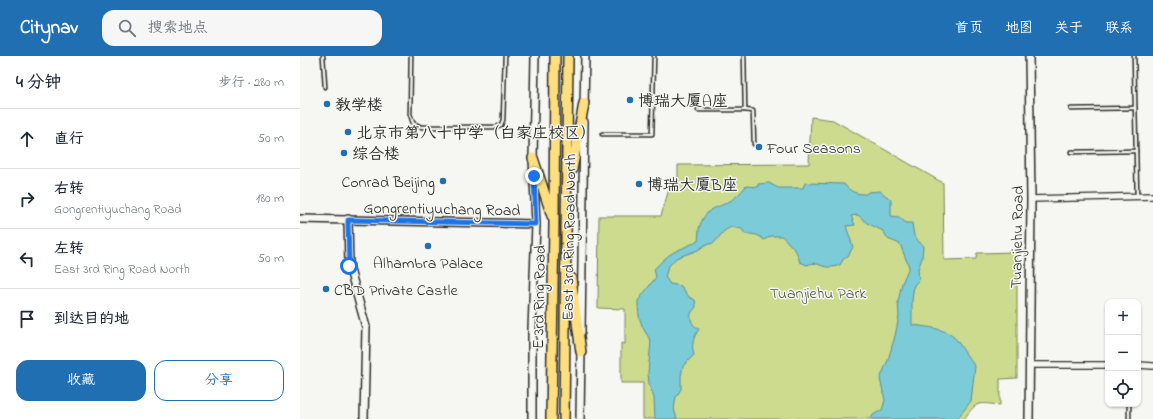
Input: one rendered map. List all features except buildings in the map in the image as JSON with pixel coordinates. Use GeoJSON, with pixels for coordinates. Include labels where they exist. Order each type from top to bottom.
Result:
{"type":"FeatureCollection","features":[{"type":"Feature","properties":{"kind":"highway","name":"E 3rd Ring Road"},"geometry":{"type":"LineString","coordinates":[[551,419],[555,56]]}},
{"type":"Feature","properties":{"kind":"highway","name":"E 3rd Ring Road"},"geometry":{"type":"LineString","coordinates":[[564,419],[568,56]]}},
{"type":"Feature","properties":{"kind":"highway"},"geometry":{"type":"LineString","coordinates":[[567,193],[584,103]]}},
{"type":"Feature","properties":{"kind":"highway"},"geometry":{"type":"LineString","coordinates":[[534,158],[554,224]]}},
{"type":"Feature","properties":{"kind":"highway"},"geometry":{"type":"LineString","coordinates":[[567,246],[581,352]]}},
{"type":"Feature","properties":{"kind":"street","name":"East 3rd Ring Road North"},"geometry":{"type":"LineString","coordinates":[[532,419],[532,330],[536,224],[534,158],[535,56]]}},
{"type":"Feature","properties":{"kind":"street","name":"East 3rd Ring Road North"},"geometry":{"type":"LineString","coordinates":[[580,419],[585,56]]}},
{"type":"Feature","properties":{"kind":"street","name":"Tuanjiehu Road"},"geometry":{"type":"LineString","coordinates":[[1029,56],[1031,199],[1029,419]]}},
{"type":"Feature","properties":{"kind":"street"},"geometry":{"type":"LineString","coordinates":[[1031,199],[1153,196]]}},
{"type":"Feature","properties":{"kind":"street","name":"Gongrentiyuchang Road"},"geometry":{"type":"LineString","coordinates":[[300,219],[536,224]]}},
{"type":"Feature","properties":{"kind":"street"},"geometry":{"type":"LineString","coordinates":[[348,220],[349,266],[366,327],[364,419]]}},
{"type":"Feature","properties":{"kind":"street"},"geometry":{"type":"LineString","coordinates":[[1030,365],[1105,365]]}},
{"type":"Feature","properties":{"kind":"street"},"geometry":{"type":"LineString","coordinates":[[1141,365],[1153,366]]}},
{"type":"Feature","properties":{"kind":"lane"},"geometry":{"type":"LineString","coordinates":[[323,56],[325,87]]}},
{"type":"Feature","properties":{"kind":"lane"},"geometry":{"type":"LineString","coordinates":[[411,56],[410,114],[413,123],[421,127],[496,127],[501,125],[503,120],[505,56]]}},
{"type":"Feature","properties":{"kind":"lane"},"geometry":{"type":"LineString","coordinates":[[602,134],[652,134],[654,56]]}},
{"type":"Feature","properties":{"kind":"lane"},"geometry":{"type":"LineString","coordinates":[[744,56],[745,110]]}},
{"type":"Feature","properties":{"kind":"lane"},"geometry":{"type":"LineString","coordinates":[[1134,56],[1137,196]]}},
{"type":"Feature","properties":{"kind":"lane"},"geometry":{"type":"LineString","coordinates":[[1071,109],[1135,108]]}},
{"type":"Feature","properties":{"kind":"lane"},"geometry":{"type":"LineString","coordinates":[[698,110],[753,111],[754,144]]}},
{"type":"Feature","properties":{"kind":"lane"},"geometry":{"type":"LineString","coordinates":[[1071,152],[1136,151]]}},
{"type":"Feature","properties":{"kind":"lane"},"geometry":{"type":"LineString","coordinates":[[1129,407],[1129,419]]}},
{"type":"Feature","properties":{"kind":"green space","name":"Tuanjiehu Park"},"geometry":{"type":"Polygon","coordinates":[[[811,117],[833,120],[943,183],[944,260],[976,259],[977,253],[1017,252],[1017,378],[1000,379],[1000,405],[979,404],[972,409],[964,419],[643,419],[643,383],[621,383],[621,343],[625,344],[625,309],[598,308],[599,216],[661,216],[671,182],[678,181],[678,165],[809,164],[811,117]]]}},
{"type":"Feature","properties":{"kind":"water"},"geometry":{"type":"Polygon","coordinates":[[[769,183],[778,188],[803,188],[805,183],[844,184],[851,191],[859,194],[880,191],[891,200],[891,216],[899,217],[906,223],[912,223],[914,236],[923,246],[922,258],[918,269],[919,280],[914,285],[912,300],[912,325],[937,329],[954,337],[975,366],[971,401],[957,419],[871,419],[873,415],[882,410],[885,400],[880,379],[888,360],[895,336],[899,316],[898,302],[902,283],[909,267],[900,244],[888,239],[883,231],[867,223],[858,215],[851,216],[855,225],[846,226],[853,247],[848,256],[844,258],[840,265],[836,266],[827,267],[814,263],[807,265],[800,262],[796,251],[782,236],[771,236],[764,240],[755,235],[745,234],[742,229],[731,227],[724,231],[714,243],[705,245],[698,250],[676,258],[668,267],[665,277],[670,284],[681,286],[689,297],[695,300],[696,307],[691,313],[691,318],[693,324],[699,329],[693,342],[694,355],[683,366],[681,389],[676,397],[674,409],[677,419],[655,419],[654,398],[649,384],[648,372],[651,341],[641,322],[638,301],[656,277],[654,269],[671,254],[698,241],[700,225],[712,209],[725,204],[739,194],[746,186],[758,187],[758,184],[769,183]]]}},
{"type":"Feature","properties":{"kind":"place","name":"博瑞大厦A座"},"geometry":{"type":"Point","coordinates":[630,100]}},
{"type":"Feature","properties":{"kind":"place","name":"教学楼"},"geometry":{"type":"Point","coordinates":[327,104]}},
{"type":"Feature","properties":{"kind":"place","name":"北京市第八十中学（白家庄校区）"},"geometry":{"type":"Point","coordinates":[348,132]}},
{"type":"Feature","properties":{"kind":"place","name":"Four Seasons"},"geometry":{"type":"Point","coordinates":[759,147]}},
{"type":"Feature","properties":{"kind":"place","name":"综合楼"},"geometry":{"type":"Point","coordinates":[344,153]}},
{"type":"Feature","properties":{"kind":"place","name":"Conrad Beijing"},"geometry":{"type":"Point","coordinates":[443,181]}},
{"type":"Feature","properties":{"kind":"place","name":"博瑞大厦B座"},"geometry":{"type":"Point","coordinates":[639,184]}},
{"type":"Feature","properties":{"kind":"place","name":"Alhambra Palace"},"geometry":{"type":"Point","coordinates":[428,246]}},
{"type":"Feature","properties":{"kind":"place","name":"CBD Private Castle"},"geometry":{"type":"Point","coordinates":[326,289]}},
{"type":"Feature","properties":{"kind":"route"},"geometry":{"type":"LineString","coordinates":[[349,266],[348,220],[536,224],[534,176]]}}]}
